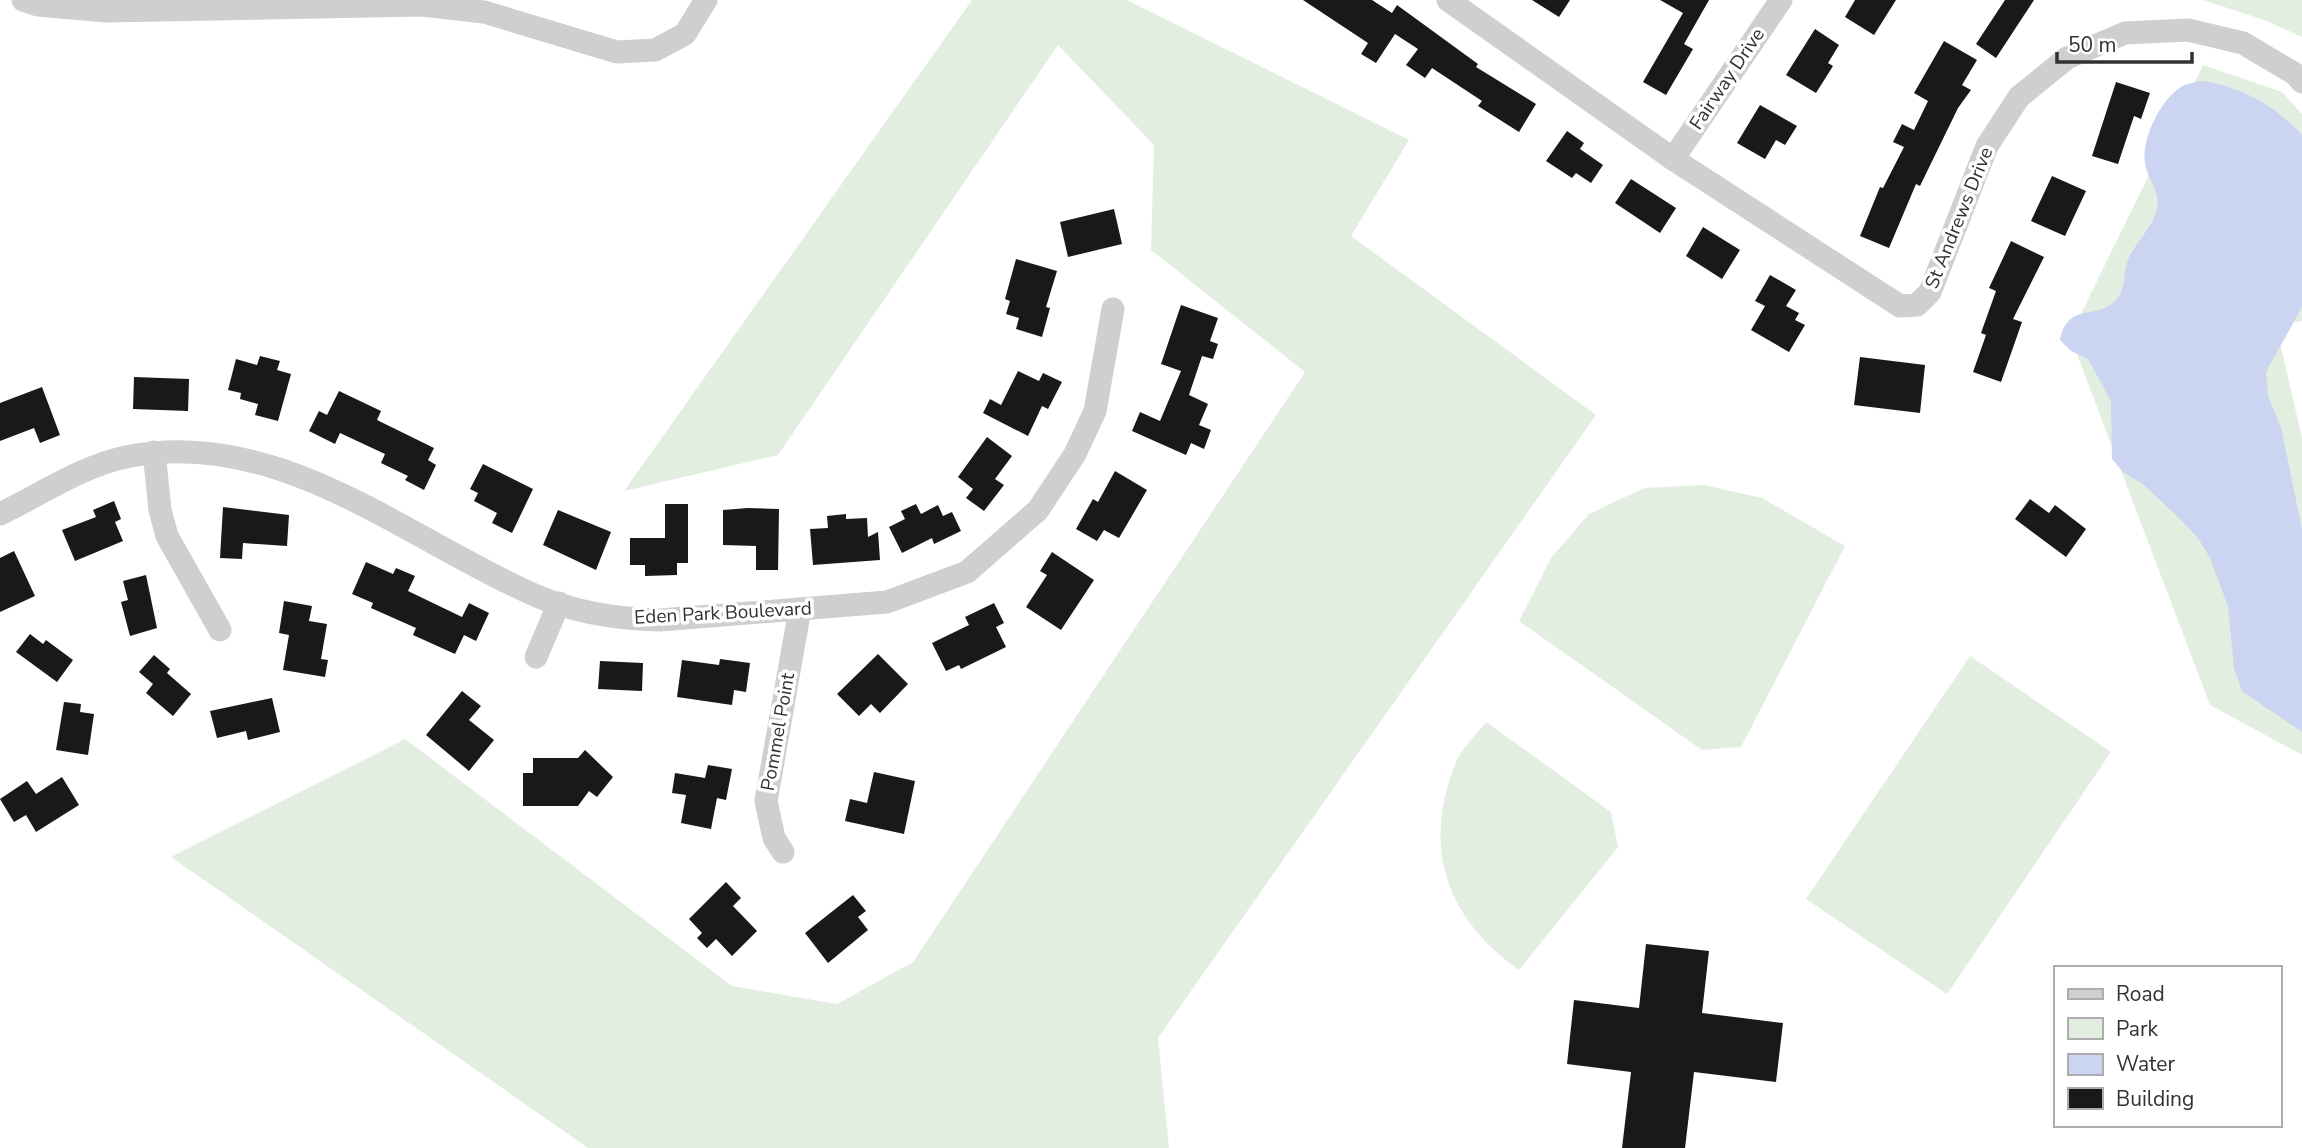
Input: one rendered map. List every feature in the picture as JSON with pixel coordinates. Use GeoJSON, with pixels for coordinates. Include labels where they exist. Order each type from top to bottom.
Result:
{"type":"FeatureCollection","features":[{"type":"Feature","properties":{"kind":"street"},"geometry":{"type":"LineString","coordinates":[[23,0],[38,5],[106,11],[231,3],[422,5],[484,12],[617,52],[655,50],[685,34],[706,0]]}},
{"type":"Feature","properties":{"kind":"street","name":"Fairway Drive"},"geometry":{"type":"LineString","coordinates":[[1673,159],[1781,0]]}},
{"type":"Feature","properties":{"kind":"street","name":"St Andrews Drive"},"geometry":{"type":"LineString","coordinates":[[1453,1],[1673,159],[1900,306],[1917,305],[1930,292],[1987,146],[2019,97],[2067,58],[2125,33],[2188,30],[2243,43],[2295,74],[2302,82]]}},
{"type":"Feature","properties":{"kind":"street","name":"Eden Park Boulevard"},"geometry":{"type":"LineString","coordinates":[[0,514],[105,462],[154,452],[206,453],[248,460],[286,471],[405,527],[531,594],[622,619],[660,620],[887,602],[967,572],[1038,510],[1075,454],[1096,411],[1113,309]]}},
{"type":"Feature","properties":{"kind":"street"},"geometry":{"type":"LineString","coordinates":[[154,452],[160,510],[167,536],[220,630]]}},
{"type":"Feature","properties":{"kind":"street"},"geometry":{"type":"LineString","coordinates":[[536,657],[558,603]]}},
{"type":"Feature","properties":{"kind":"street","name":"Pommel Point"},"geometry":{"type":"LineString","coordinates":[[783,852],[774,838],[766,801],[800,609]]}},
{"type":"Feature","properties":{"kind":"green space"},"geometry":{"type":"Polygon","coordinates":[[[972,0],[1127,0],[1409,140],[1351,236],[1596,415],[1158,1038],[1169,1148],[588,1148],[171,857],[405,739],[732,986],[837,1004],[913,962],[1305,372],[1151,250],[1154,145],[1058,45],[778,455],[624,491],[972,0]]]}},
{"type":"Feature","properties":{"kind":"green space"},"geometry":{"type":"Polygon","coordinates":[[[2203,0],[2302,0],[2302,37],[2264,20],[2203,0]]]}},
{"type":"Feature","properties":{"kind":"green space"},"geometry":{"type":"Polygon","coordinates":[[[2203,65],[2282,92],[2302,114],[2302,321],[2276,325],[2302,438],[2302,755],[2210,705],[2070,336],[2203,65]]]}},
{"type":"Feature","properties":{"kind":"green space"},"geometry":{"type":"Polygon","coordinates":[[[1704,485],[1762,498],[1845,546],[1741,747],[1702,750],[1519,621],[1551,558],[1589,514],[1644,488],[1704,485]]]}},
{"type":"Feature","properties":{"kind":"green space"},"geometry":{"type":"Polygon","coordinates":[[[1970,656],[2111,752],[1947,994],[1806,899],[1970,656]]]}},
{"type":"Feature","properties":{"kind":"green space"},"geometry":{"type":"Polygon","coordinates":[[[1486,722],[1611,812],[1618,847],[1519,970],[1494,950],[1473,927],[1457,903],[1441,850],[1441,821],[1446,791],[1457,760],[1486,722]]]}},
{"type":"Feature","properties":{"kind":"water"},"geometry":{"type":"Polygon","coordinates":[[[2201,81],[2243,92],[2281,115],[2302,135],[2302,307],[2266,372],[2268,396],[2281,427],[2302,529],[2302,732],[2242,691],[2234,668],[2228,606],[2210,558],[2198,538],[2178,517],[2144,485],[2123,472],[2112,459],[2111,401],[2088,359],[2071,351],[2060,340],[2070,319],[2103,309],[2119,296],[2128,260],[2157,209],[2157,196],[2145,163],[2146,142],[2150,130],[2168,98],[2185,85],[2201,81]]]}},
{"type":"Feature","properties":{"kind":"building"},"geometry":{"type":"Polygon","coordinates":[[[1303,0],[1372,0],[1392,13],[1397,5],[1478,64],[1476,67],[1536,104],[1519,132],[1478,106],[1482,101],[1432,68],[1425,78],[1406,65],[1418,49],[1395,34],[1376,63],[1361,54],[1368,43],[1303,0]]]}},
{"type":"Feature","properties":{"kind":"building"},"geometry":{"type":"Polygon","coordinates":[[[1532,0],[1570,0],[1559,17],[1532,0]]]}},
{"type":"Feature","properties":{"kind":"building"},"geometry":{"type":"Polygon","coordinates":[[[1660,0],[1709,0],[1684,44],[1693,49],[1666,95],[1643,82],[1683,13],[1660,0]]]}},
{"type":"Feature","properties":{"kind":"building"},"geometry":{"type":"Polygon","coordinates":[[[1855,0],[1896,0],[1874,35],[1845,17],[1855,0]]]}},
{"type":"Feature","properties":{"kind":"building"},"geometry":{"type":"Polygon","coordinates":[[[2005,0],[2034,0],[1996,58],[1976,44],[2005,0]]]}},
{"type":"Feature","properties":{"kind":"building"},"geometry":{"type":"Polygon","coordinates":[[[1815,29],[1839,45],[1828,63],[1833,66],[1816,93],[1786,75],[1815,29]]]}},
{"type":"Feature","properties":{"kind":"building"},"geometry":{"type":"Polygon","coordinates":[[[1944,41],[1977,60],[1962,85],[1971,90],[1958,108],[1920,186],[1916,184],[1889,248],[1860,236],[1880,187],[1883,188],[1904,147],[1893,142],[1902,124],[1914,130],[1928,101],[1914,93],[1944,41]]]}},
{"type":"Feature","properties":{"kind":"building"},"geometry":{"type":"Polygon","coordinates":[[[2116,82],[2150,93],[2141,119],[2134,116],[2118,164],[2092,156],[2116,82]]]}},
{"type":"Feature","properties":{"kind":"building"},"geometry":{"type":"Polygon","coordinates":[[[1760,105],[1797,126],[1785,145],[1776,140],[1765,159],[1737,143],[1760,105]]]}},
{"type":"Feature","properties":{"kind":"building"},"geometry":{"type":"Polygon","coordinates":[[[1567,131],[1584,143],[1580,149],[1603,165],[1591,183],[1576,173],[1572,178],[1546,161],[1567,131]]]}},
{"type":"Feature","properties":{"kind":"building"},"geometry":{"type":"Polygon","coordinates":[[[2052,176],[2086,191],[2065,236],[2031,221],[2052,176]]]}},
{"type":"Feature","properties":{"kind":"building"},"geometry":{"type":"Polygon","coordinates":[[[1631,179],[1676,208],[1660,233],[1615,203],[1631,179]]]}},
{"type":"Feature","properties":{"kind":"building"},"geometry":{"type":"Polygon","coordinates":[[[1114,209],[1122,244],[1068,257],[1060,222],[1114,209]]]}},
{"type":"Feature","properties":{"kind":"building"},"geometry":{"type":"Polygon","coordinates":[[[1703,227],[1740,250],[1722,279],[1686,256],[1703,227]]]}},
{"type":"Feature","properties":{"kind":"building"},"geometry":{"type":"Polygon","coordinates":[[[2011,241],[2044,257],[2013,319],[2022,322],[2001,382],[1973,372],[1986,335],[1981,333],[1996,291],[1989,288],[2011,241]]]}},
{"type":"Feature","properties":{"kind":"building"},"geometry":{"type":"Polygon","coordinates":[[[1016,259],[1057,271],[1046,307],[1050,308],[1042,337],[1016,329],[1019,318],[1006,314],[1010,301],[1005,299],[1016,259]]]}},
{"type":"Feature","properties":{"kind":"building"},"geometry":{"type":"Polygon","coordinates":[[[1770,275],[1796,290],[1786,306],[1799,313],[1795,320],[1805,325],[1789,352],[1751,330],[1765,306],[1755,301],[1770,275]]]}},
{"type":"Feature","properties":{"kind":"building"},"geometry":{"type":"Polygon","coordinates":[[[1181,305],[1218,318],[1210,341],[1218,344],[1213,359],[1202,356],[1189,395],[1208,404],[1199,425],[1211,430],[1204,449],[1191,443],[1186,455],[1132,431],[1140,412],[1160,421],[1181,371],[1161,364],[1181,305]]]}},
{"type":"Feature","properties":{"kind":"building"},"geometry":{"type":"Polygon","coordinates":[[[260,356],[280,361],[277,370],[291,374],[278,421],[255,415],[258,404],[240,399],[241,393],[228,390],[236,359],[257,365],[260,356]]]}},
{"type":"Feature","properties":{"kind":"building"},"geometry":{"type":"Polygon","coordinates":[[[1860,357],[1925,365],[1920,413],[1854,405],[1860,357]]]}},
{"type":"Feature","properties":{"kind":"building"},"geometry":{"type":"Polygon","coordinates":[[[1018,371],[1039,381],[1043,373],[1062,382],[1048,409],[1042,406],[1028,436],[983,413],[990,399],[1001,405],[1018,371]]]}},
{"type":"Feature","properties":{"kind":"building"},"geometry":{"type":"Polygon","coordinates":[[[134,377],[189,379],[188,411],[133,409],[134,377]]]}},
{"type":"Feature","properties":{"kind":"building"},"geometry":{"type":"Polygon","coordinates":[[[42,387],[60,435],[40,443],[34,428],[0,441],[0,403],[42,387]]]}},
{"type":"Feature","properties":{"kind":"building"},"geometry":{"type":"Polygon","coordinates":[[[339,391],[381,411],[377,420],[434,448],[428,460],[436,465],[424,490],[405,480],[408,476],[381,463],[385,454],[340,433],[335,444],[309,431],[319,411],[327,415],[339,391]]]}},
{"type":"Feature","properties":{"kind":"building"},"geometry":{"type":"Polygon","coordinates":[[[987,437],[1012,456],[995,479],[1004,485],[984,511],[966,498],[973,489],[958,477],[987,437]]]}},
{"type":"Feature","properties":{"kind":"building"},"geometry":{"type":"Polygon","coordinates":[[[483,464],[533,489],[512,533],[492,523],[497,513],[474,501],[478,493],[470,489],[483,464]]]}},
{"type":"Feature","properties":{"kind":"building"},"geometry":{"type":"Polygon","coordinates":[[[1115,471],[1147,490],[1119,538],[1104,530],[1097,541],[1076,529],[1093,499],[1098,502],[1115,471]]]}},
{"type":"Feature","properties":{"kind":"building"},"geometry":{"type":"Polygon","coordinates":[[[2030,499],[2049,513],[2055,505],[2086,529],[2066,557],[2015,519],[2030,499]]]}},
{"type":"Feature","properties":{"kind":"building"},"geometry":{"type":"Polygon","coordinates":[[[114,501],[121,519],[115,522],[123,541],[75,561],[62,530],[96,517],[93,510],[114,501]]]}},
{"type":"Feature","properties":{"kind":"building"},"geometry":{"type":"Polygon","coordinates":[[[665,504],[688,504],[688,563],[677,563],[677,575],[645,576],[645,565],[630,565],[630,538],[665,538],[665,504]]]}},
{"type":"Feature","properties":{"kind":"building"},"geometry":{"type":"Polygon","coordinates":[[[916,504],[921,514],[938,505],[943,516],[952,512],[961,531],[934,544],[932,538],[902,553],[889,527],[905,519],[901,511],[916,504]]]}},
{"type":"Feature","properties":{"kind":"building"},"geometry":{"type":"Polygon","coordinates":[[[223,507],[289,515],[287,546],[243,543],[242,559],[220,558],[223,507]]]}},
{"type":"Feature","properties":{"kind":"building"},"geometry":{"type":"Polygon","coordinates":[[[779,509],[778,570],[756,570],[756,546],[723,545],[723,510],[779,509]]]}},
{"type":"Feature","properties":{"kind":"building"},"geometry":{"type":"Polygon","coordinates":[[[558,510],[611,532],[596,570],[543,545],[558,510]]]}},
{"type":"Feature","properties":{"kind":"building"},"geometry":{"type":"Polygon","coordinates":[[[846,514],[846,519],[867,518],[868,537],[878,532],[880,560],[813,565],[810,529],[828,528],[827,516],[846,514]]]}},
{"type":"Feature","properties":{"kind":"building"},"geometry":{"type":"Polygon","coordinates":[[[14,551],[35,596],[0,612],[0,558],[14,551]]]}},
{"type":"Feature","properties":{"kind":"building"},"geometry":{"type":"Polygon","coordinates":[[[1052,552],[1094,580],[1061,630],[1026,607],[1047,575],[1040,571],[1052,552]]]}},
{"type":"Feature","properties":{"kind":"building"},"geometry":{"type":"Polygon","coordinates":[[[366,562],[393,574],[396,568],[415,576],[408,591],[462,617],[469,603],[489,613],[476,641],[464,635],[455,654],[413,635],[416,628],[371,608],[373,603],[352,594],[366,562]]]}},
{"type":"Feature","properties":{"kind":"building"},"geometry":{"type":"Polygon","coordinates":[[[146,575],[157,628],[130,636],[121,602],[128,600],[123,581],[146,575]]]}},
{"type":"Feature","properties":{"kind":"building"},"geometry":{"type":"Polygon","coordinates":[[[284,601],[312,606],[309,621],[327,624],[321,659],[328,660],[325,677],[283,670],[289,635],[279,633],[284,601]]]}},
{"type":"Feature","properties":{"kind":"building"},"geometry":{"type":"Polygon","coordinates":[[[994,603],[1004,623],[996,627],[1006,647],[961,669],[959,665],[946,671],[932,643],[969,625],[965,617],[994,603]]]}},
{"type":"Feature","properties":{"kind":"building"},"geometry":{"type":"Polygon","coordinates":[[[30,634],[43,644],[46,640],[73,660],[57,682],[16,652],[30,634]]]}},
{"type":"Feature","properties":{"kind":"building"},"geometry":{"type":"Polygon","coordinates":[[[878,654],[908,684],[880,713],[871,704],[859,716],[837,694],[878,654]]]}},
{"type":"Feature","properties":{"kind":"building"},"geometry":{"type":"Polygon","coordinates":[[[154,655],[170,669],[167,673],[191,694],[173,716],[146,693],[153,684],[139,672],[154,655]]]}},
{"type":"Feature","properties":{"kind":"building"},"geometry":{"type":"Polygon","coordinates":[[[720,659],[750,663],[746,692],[734,690],[732,705],[677,697],[682,660],[719,665],[720,659]]]}},
{"type":"Feature","properties":{"kind":"building"},"geometry":{"type":"Polygon","coordinates":[[[600,661],[643,663],[642,691],[598,689],[600,661]]]}},
{"type":"Feature","properties":{"kind":"building"},"geometry":{"type":"Polygon","coordinates":[[[462,691],[481,706],[469,720],[494,740],[469,771],[426,735],[462,691]]]}},
{"type":"Feature","properties":{"kind":"building"},"geometry":{"type":"Polygon","coordinates":[[[272,698],[280,732],[248,740],[246,731],[217,738],[210,711],[272,698]]]}},
{"type":"Feature","properties":{"kind":"building"},"geometry":{"type":"Polygon","coordinates":[[[64,702],[81,704],[80,712],[94,714],[88,755],[56,750],[64,702]]]}},
{"type":"Feature","properties":{"kind":"building"},"geometry":{"type":"Polygon","coordinates":[[[585,750],[613,777],[597,797],[589,791],[578,806],[523,806],[523,773],[533,773],[533,758],[578,758],[585,750]]]}},
{"type":"Feature","properties":{"kind":"building"},"geometry":{"type":"Polygon","coordinates":[[[708,765],[732,769],[726,800],[717,798],[711,829],[681,823],[686,795],[672,793],[675,773],[705,778],[708,765]]]}},
{"type":"Feature","properties":{"kind":"building"},"geometry":{"type":"Polygon","coordinates":[[[874,772],[915,781],[904,834],[845,821],[850,799],[867,803],[874,772]]]}},
{"type":"Feature","properties":{"kind":"building"},"geometry":{"type":"Polygon","coordinates":[[[62,777],[79,805],[36,832],[26,815],[14,822],[0,799],[27,781],[36,794],[62,777]]]}},
{"type":"Feature","properties":{"kind":"building"},"geometry":{"type":"Polygon","coordinates":[[[726,882],[741,898],[733,906],[757,931],[732,956],[716,939],[707,948],[697,938],[702,933],[689,919],[726,882]]]}},
{"type":"Feature","properties":{"kind":"building"},"geometry":{"type":"Polygon","coordinates":[[[853,895],[866,911],[858,917],[868,930],[828,963],[805,933],[853,895]]]}},
{"type":"Feature","properties":{"kind":"building"},"geometry":{"type":"Polygon","coordinates":[[[1646,944],[1709,951],[1702,1013],[1783,1023],[1776,1082],[1694,1072],[1685,1148],[1622,1148],[1631,1072],[1567,1064],[1574,1000],[1639,1008],[1646,944]]]}}]}
